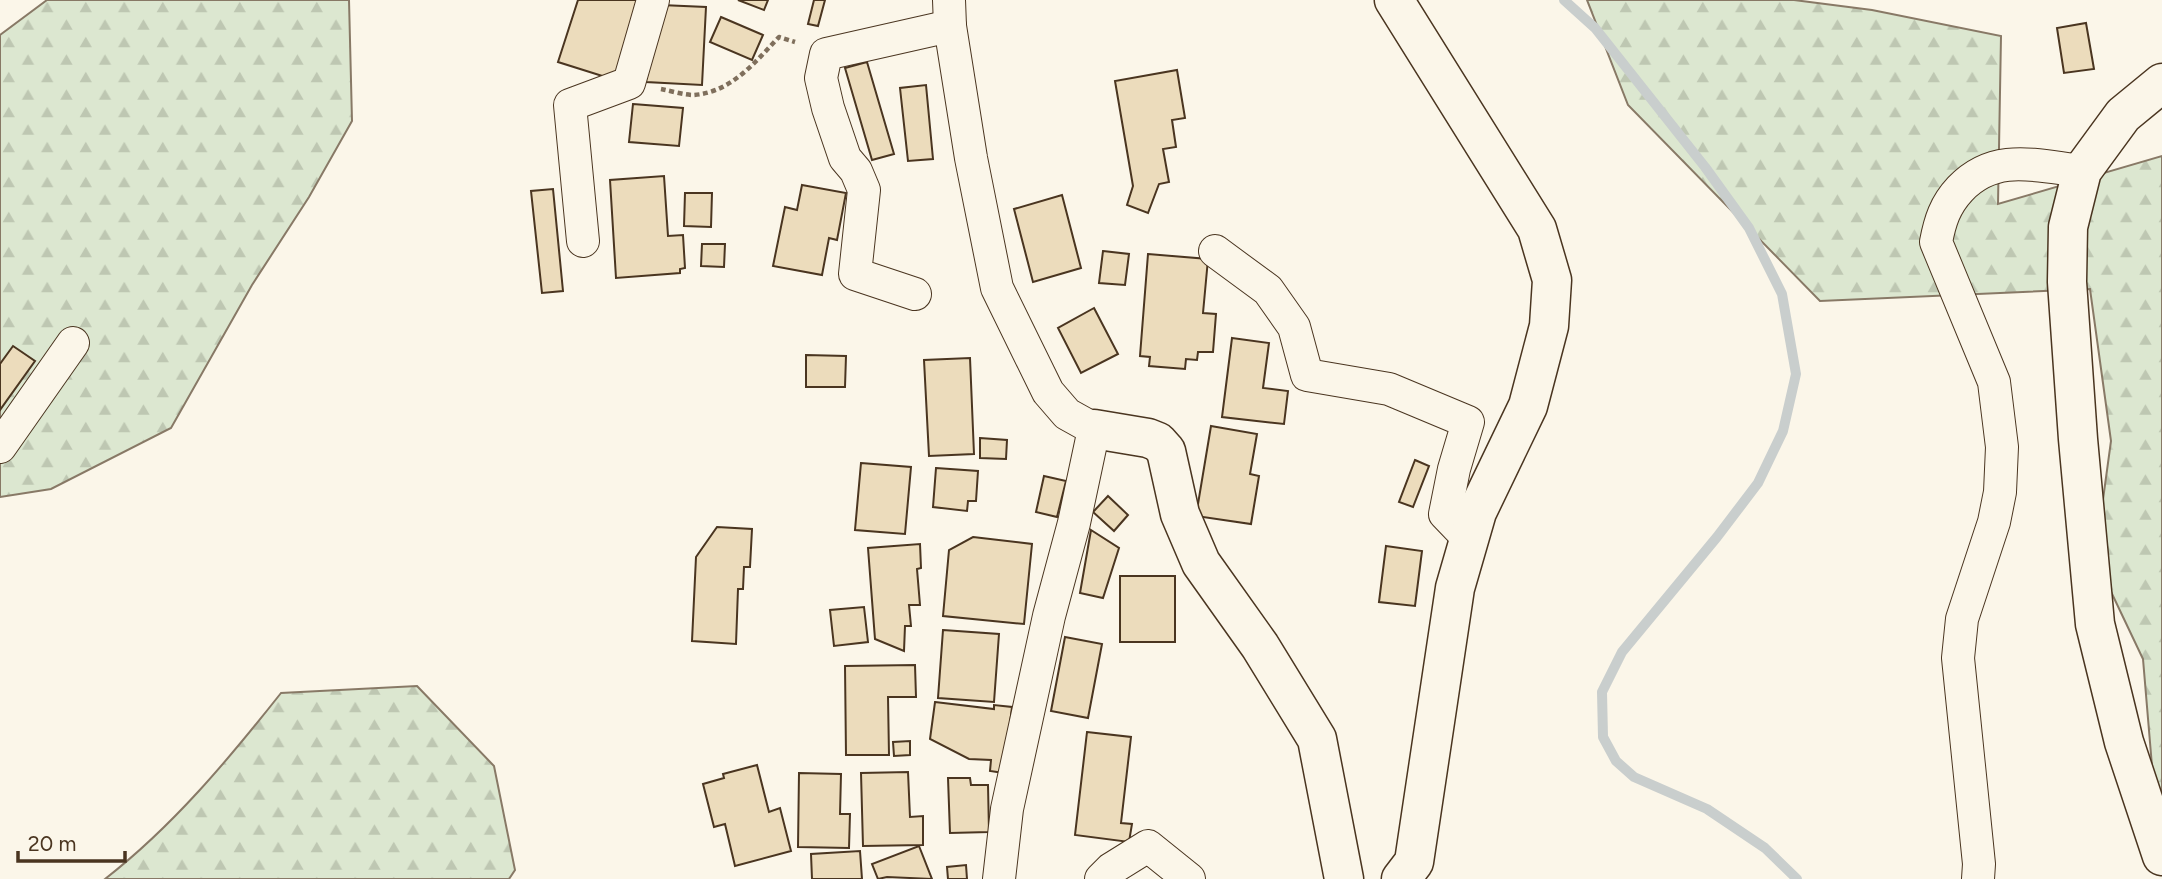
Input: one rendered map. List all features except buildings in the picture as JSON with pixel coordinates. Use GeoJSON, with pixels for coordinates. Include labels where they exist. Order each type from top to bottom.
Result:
{"type":"FeatureCollection","features":[{"type":"Feature","properties":{"kind":"street"},"geometry":{"type":"LineString","coordinates":[[583,242],[570,105],[629,83],[653,0]]}},
{"type":"Feature","properties":{"kind":"street"},"geometry":{"type":"LineString","coordinates":[[1394,0],[1537,229],[1552,279],[1549,326],[1528,406],[1477,512],[1455,588],[1415,862],[1401,879]]}},
{"type":"Feature","properties":{"kind":"street"},"geometry":{"type":"LineString","coordinates":[[915,294],[855,274],[864,190],[856,171],[845,158],[821,78],[826,54],[949,13],[971,158],[997,288],[1048,392],[1067,414],[1094,429],[1148,438],[1167,451],[1180,514],[1201,563],[1260,646],[1317,738],[1343,879]]}},
{"type":"Feature","properties":{"kind":"street"},"geometry":{"type":"LineString","coordinates":[[2162,83],[2123,115],[2082,171],[2068,227],[2067,282],[2095,624],[2124,743],[2162,856]]}},
{"type":"Feature","properties":{"kind":"street"},"geometry":{"type":"LineString","coordinates":[[1978,879],[1979,864],[1958,658],[1962,619],[1994,522],[2000,492],[2002,447],[1994,382],[1936,242],[1941,218],[1951,199],[1972,177],[1993,166],[2018,163],[2082,171]]}},
{"type":"Feature","properties":{"kind":"street"},"geometry":{"type":"LineString","coordinates":[[1216,251],[1268,290],[1294,327],[1307,375],[1389,389],[1468,422],[1454,469],[1445,514],[1469,539]]}},
{"type":"Feature","properties":{"kind":"street"},"geometry":{"type":"LineString","coordinates":[[0,447],[73,343]]}},
{"type":"Feature","properties":{"kind":"street"},"geometry":{"type":"LineString","coordinates":[[999,879],[1007,809],[1049,616],[1074,523],[1094,429]]}},
{"type":"Feature","properties":{"kind":"street"},"geometry":{"type":"LineString","coordinates":[[1101,879],[1111,869],[1149,846],[1189,879]]}},
{"type":"Feature","properties":{"kind":"path"},"geometry":{"type":"LineString","coordinates":[[629,83],[693,95],[720,89],[743,76],[779,37],[826,54]]}},
{"type":"Feature","properties":{"kind":"green space"},"geometry":{"type":"Polygon","coordinates":[[[47,0],[349,0],[352,121],[309,197],[252,285],[171,428],[51,489],[0,497],[0,35],[47,0]]]}},
{"type":"Feature","properties":{"kind":"green space"},"geometry":{"type":"Polygon","coordinates":[[[1587,0],[1794,0],[1872,10],[2001,36],[1998,204],[2162,156],[2162,818],[2154,790],[2143,659],[2095,558],[2111,441],[2090,289],[1820,301],[1628,105],[1587,0]]]}},
{"type":"Feature","properties":{"kind":"green space"},"geometry":{"type":"Polygon","coordinates":[[[417,686],[494,766],[515,870],[509,879],[105,879],[177,815],[281,693],[417,686]]]}},
{"type":"Feature","properties":{"kind":"waterway"},"geometry":{"type":"LineString","coordinates":[[1564,0],[1595,28],[1705,167],[1749,228],[1782,294],[1796,374],[1783,431],[1758,483],[1622,652],[1602,692],[1603,737],[1616,761],[1634,777],[1707,809],[1765,848],[1797,879]]}}]}
